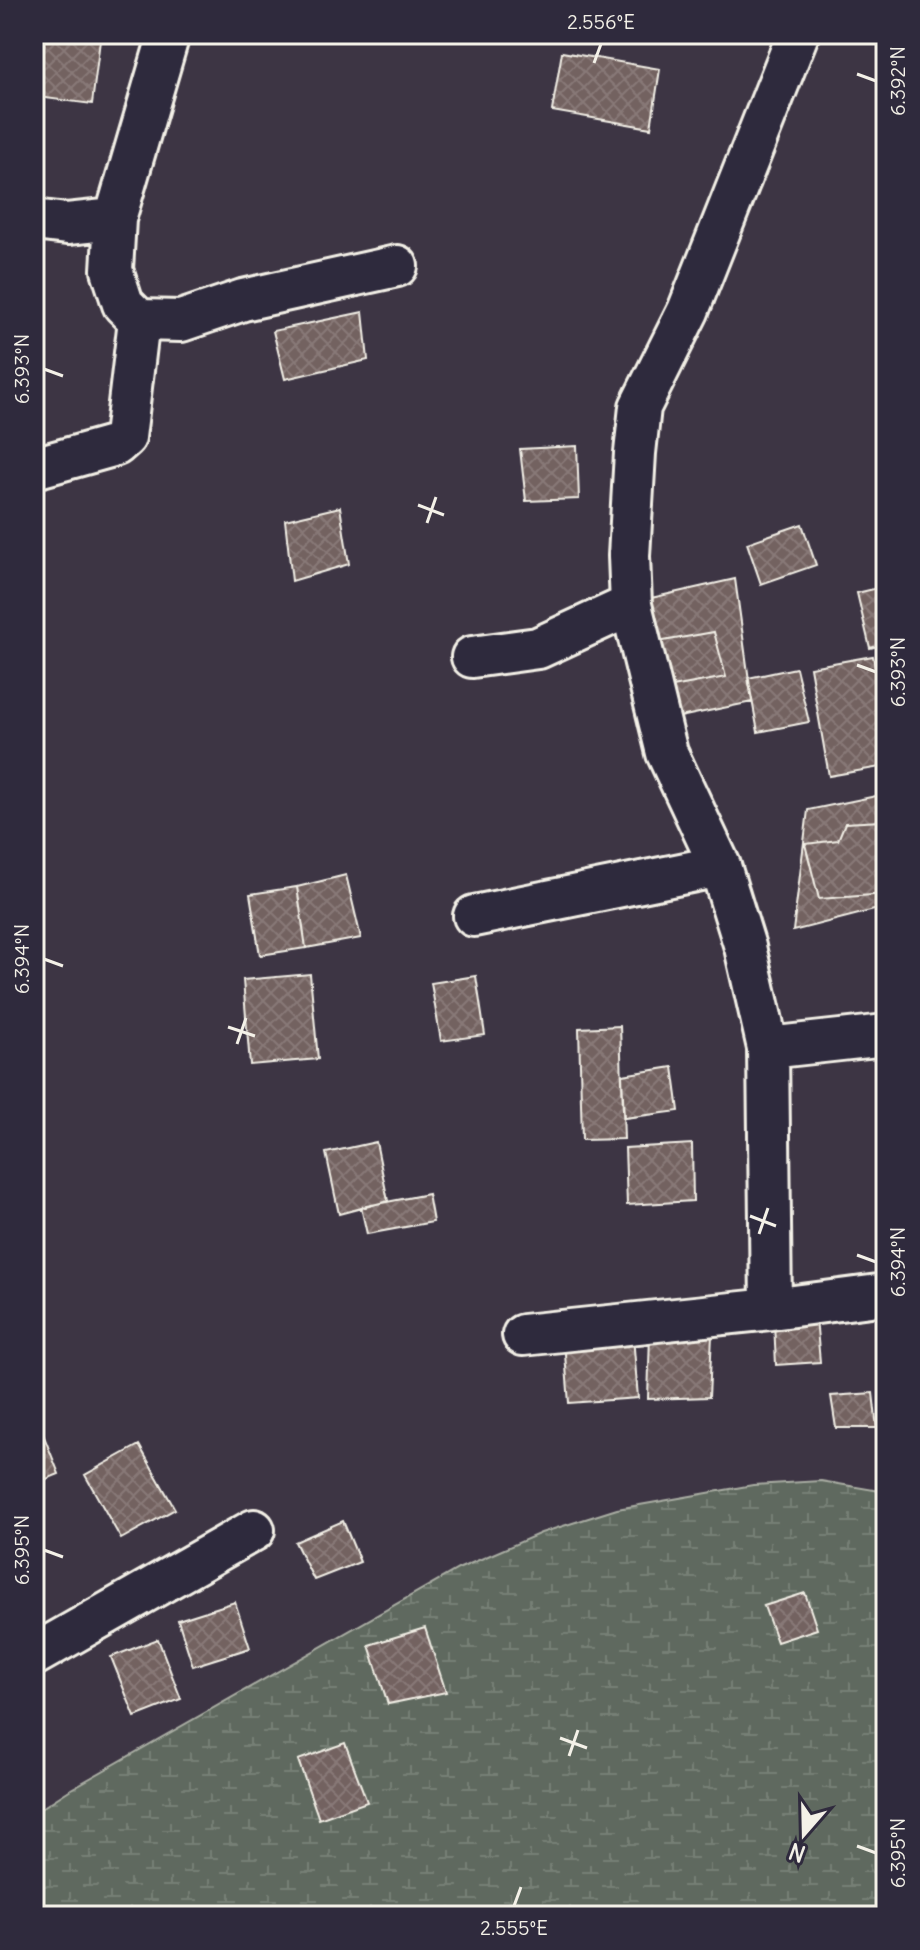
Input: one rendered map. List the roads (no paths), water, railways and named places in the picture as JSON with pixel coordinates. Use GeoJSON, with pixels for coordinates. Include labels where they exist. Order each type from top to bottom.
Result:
{"type":"FeatureCollection","features":[{"type":"Feature","properties":{"kind":"street"},"geometry":{"type":"LineString","coordinates":[[169,34],[115,219],[112,270],[123,304],[139,320],[181,321],[243,300],[397,266]]}},
{"type":"Feature","properties":{"kind":"street"},"geometry":{"type":"LineString","coordinates":[[771,1309],[768,1048],[745,947],[720,866],[667,753],[631,605],[629,556],[640,407],[688,311],[798,34]]}},
{"type":"Feature","properties":{"kind":"street"},"geometry":{"type":"LineString","coordinates":[[34,220],[67,224],[115,219]]}},
{"type":"Feature","properties":{"kind":"street"},"geometry":{"type":"LineString","coordinates":[[34,468],[116,445],[125,437],[139,320]]}},
{"type":"Feature","properties":{"kind":"street"},"geometry":{"type":"LineString","coordinates":[[472,657],[538,648],[631,605]]}},
{"type":"Feature","properties":{"kind":"street"},"geometry":{"type":"LineString","coordinates":[[474,916],[720,866]]}},
{"type":"Feature","properties":{"kind":"street"},"geometry":{"type":"LineString","coordinates":[[768,1048],[886,1035]]}},
{"type":"Feature","properties":{"kind":"street"},"geometry":{"type":"LineString","coordinates":[[523,1335],[886,1294]]}},
{"type":"Feature","properties":{"kind":"street"},"geometry":{"type":"LineString","coordinates":[[34,1655],[254,1530]]}}]}
